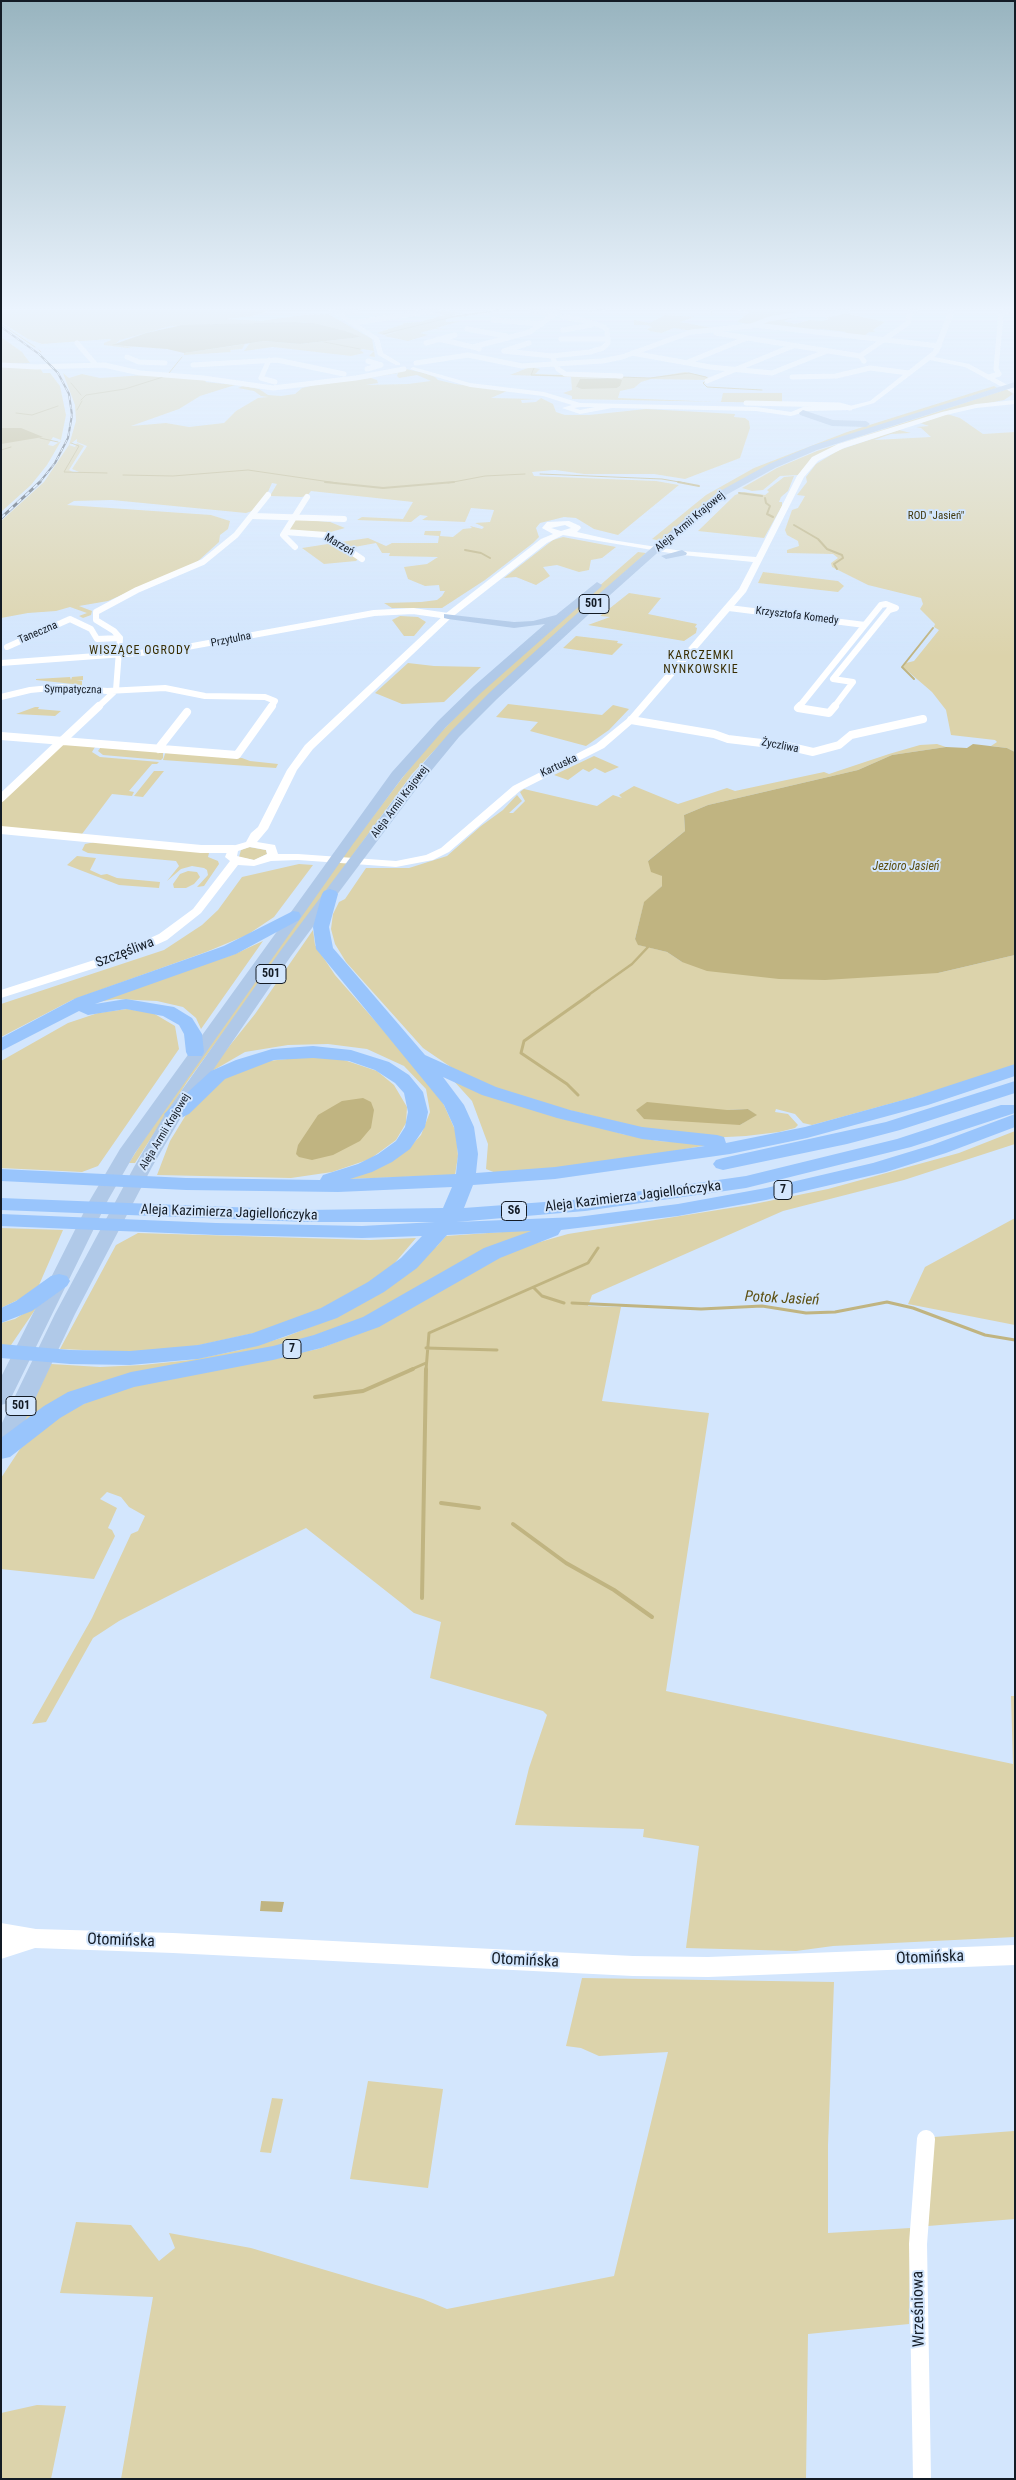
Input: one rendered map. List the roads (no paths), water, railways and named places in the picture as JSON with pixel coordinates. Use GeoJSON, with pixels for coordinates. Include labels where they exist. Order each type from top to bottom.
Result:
{"type":"FeatureCollection","features":[{"type":"Feature","properties":{"kind":"highway"},"geometry":{"type":"LineString","coordinates":[[10,1357],[130,1358],[198,1352],[235,1344],[289,1329],[355,1300],[394,1275],[429,1244],[456,1204],[468,1163],[466,1136],[459,1114],[448,1095],[325,949],[321,927],[330,894]]}},
{"type":"Feature","properties":{"kind":"highway"},"geometry":{"type":"LineString","coordinates":[[1,1046],[82,1002],[230,950],[293,916]]}},
{"type":"Feature","properties":{"kind":"highway"},"geometry":{"type":"LineString","coordinates":[[1,1054],[78,1013],[96,1008],[126,1004],[154,1007],[178,1016],[186,1022],[193,1034],[195,1052]]}},
{"type":"Feature","properties":{"kind":"highway"},"geometry":{"type":"LineString","coordinates":[[174,1114],[182,1110],[194,1095],[218,1075],[243,1064],[272,1055],[313,1052],[351,1056],[382,1066],[402,1079],[416,1098],[418,1112],[415,1127],[402,1145],[375,1164],[308,1186]]}},
{"type":"Feature","properties":{"kind":"highway"},"geometry":{"type":"LineString","coordinates":[[418,1058],[489,1091],[602,1124],[667,1138],[752,1143]]}},
{"type":"Feature","properties":{"kind":"highway"},"geometry":{"type":"LineString","coordinates":[[1,1175],[186,1184],[308,1186],[436,1182],[555,1173],[692,1154],[807,1132],[880,1113],[1015,1070]]}},
{"type":"Feature","properties":{"kind":"highway","name":"Aleja Kazimierza Jagiellończyka"},"geometry":{"type":"LineString","coordinates":[[1,1190],[247,1200],[323,1200],[400,1198],[541,1189],[650,1175],[758,1157],[893,1126],[1015,1087]]}},
{"type":"Feature","properties":{"kind":"highway","name":"Aleja Kazimierza Jagiellończyka"},"geometry":{"type":"LineString","coordinates":[[1,1204],[307,1216],[464,1214],[585,1205],[746,1182],[822,1166],[904,1144],[1015,1106]]}},
{"type":"Feature","properties":{"kind":"highway","name":"7"},"geometry":{"type":"LineString","coordinates":[[1,1449],[52,1412],[82,1396],[131,1380],[273,1354],[321,1341],[371,1322],[492,1253],[577,1222],[688,1208],[766,1194],[878,1168],[957,1143],[1015,1120]]}},
{"type":"Feature","properties":{"kind":"highway"},"geometry":{"type":"LineString","coordinates":[[1,1220],[216,1229],[362,1232],[577,1222]]}},
{"type":"Feature","properties":{"kind":"highway"},"geometry":{"type":"LineString","coordinates":[[1,1316],[24,1306],[59,1281]]}},
{"type":"Feature","properties":{"kind":"main road"},"geometry":{"type":"LineString","coordinates":[[808,443],[828,433],[829,427],[827,426]]}},
{"type":"Feature","properties":{"kind":"main road","name":"Aleja Armii Krajowej"},"geometry":{"type":"LineString","coordinates":[[706,492],[752,467],[808,443],[861,426]]}},
{"type":"Feature","properties":{"kind":"main road","name":"Aleja Armii Krajowej"},"geometry":{"type":"LineString","coordinates":[[1,1449],[50,1344],[143,1167],[174,1114],[330,894],[412,785],[454,734],[536,656],[665,541],[723,493],[772,466],[814,448],[888,426]]}},
{"type":"Feature","properties":{"kind":"main road"},"geometry":{"type":"LineString","coordinates":[[536,656],[543,654],[678,548],[715,506],[772,466]]}},
{"type":"Feature","properties":{"kind":"main road","name":"Aleja Armii Krajowej"},"geometry":{"type":"LineString","coordinates":[[632,554],[649,539]]}},
{"type":"Feature","properties":{"kind":"main road","name":"Aleja Armii Krajowej"},"geometry":{"type":"LineString","coordinates":[[1,1398],[10,1357],[29,1342],[117,1166],[195,1052],[383,793],[417,751],[464,702],[603,579]]}},
{"type":"Feature","properties":{"kind":"main road"},"geometry":{"type":"LineString","coordinates":[[447,617],[514,625],[534,624],[560,616]]}},
{"type":"Feature","properties":{"kind":"main road"},"geometry":{"type":"LineString","coordinates":[[447,617],[505,629],[520,637],[522,643],[521,651]]}},
{"type":"Feature","properties":{"kind":"street","name":"Kartuska"},"geometry":{"type":"LineString","coordinates":[[236,857],[260,862],[273,855],[382,864],[410,863],[435,856],[453,844],[516,788],[600,746],[631,720],[743,590],[806,468],[821,456],[846,445],[905,426]]}},
{"type":"Feature","properties":{"kind":"street"},"geometry":{"type":"LineString","coordinates":[[120,655],[120,638],[114,631],[96,620],[95,615],[100,609],[139,588],[203,562],[236,536],[268,495]]}},
{"type":"Feature","properties":{"kind":"street"},"geometry":{"type":"LineString","coordinates":[[295,547],[284,538],[284,532],[307,498]]}},
{"type":"Feature","properties":{"kind":"street"},"geometry":{"type":"LineString","coordinates":[[253,516],[344,519]]}},
{"type":"Feature","properties":{"kind":"street"},"geometry":{"type":"LineString","coordinates":[[1,830],[200,849],[236,857],[250,844],[255,835],[263,829],[292,770],[309,747],[447,617],[544,541],[568,532],[574,525],[560,523],[547,526],[547,530],[550,531],[568,532],[606,541],[678,548],[759,560]]}},
{"type":"Feature","properties":{"kind":"street"},"geometry":{"type":"LineString","coordinates":[[544,541],[550,531]]}},
{"type":"Feature","properties":{"kind":"street","name":"Marzeń"},"geometry":{"type":"LineString","coordinates":[[284,532],[326,535],[362,559]]}},
{"type":"Feature","properties":{"kind":"street","name":"Krzysztofa Komedy"},"geometry":{"type":"LineString","coordinates":[[886,604],[896,607],[889,610],[833,679],[853,682],[829,713],[798,708],[865,625],[881,605],[886,604]]}},
{"type":"Feature","properties":{"kind":"street","name":"Krzysztofa Komedy"},"geometry":{"type":"LineString","coordinates":[[728,608],[865,625]]}},
{"type":"Feature","properties":{"kind":"street","name":"Przytulna"},"geometry":{"type":"LineString","coordinates":[[1,663],[33,659],[176,650],[364,614],[399,611],[447,617]]}},
{"type":"Feature","properties":{"kind":"street","name":"Taneczna"},"geometry":{"type":"LineString","coordinates":[[7,646],[70,619],[91,629],[97,639],[120,638]]}},
{"type":"Feature","properties":{"kind":"street","name":"Sympatyczna"},"geometry":{"type":"LineString","coordinates":[[1,798],[116,690],[120,655]]}},
{"type":"Feature","properties":{"kind":"street","name":"Sympatyczna"},"geometry":{"type":"LineString","coordinates":[[1,697],[51,688],[116,690],[164,688],[211,697],[269,698],[275,701],[237,755],[158,749]]}},
{"type":"Feature","properties":{"kind":"street"},"geometry":{"type":"LineString","coordinates":[[1,736],[158,749],[187,712]]}},
{"type":"Feature","properties":{"kind":"street","name":"Życzliwa"},"geometry":{"type":"LineString","coordinates":[[631,720],[714,734],[728,739],[787,746],[813,752],[839,745],[851,736],[924,719]]}},
{"type":"Feature","properties":{"kind":"street"},"geometry":{"type":"LineString","coordinates":[[1,782],[16,784]]}},
{"type":"Feature","properties":{"kind":"street"},"geometry":{"type":"LineString","coordinates":[[262,844],[265,836],[263,829]]}},
{"type":"Feature","properties":{"kind":"street"},"geometry":{"type":"LineString","coordinates":[[250,844],[262,844],[271,847],[273,855]]}},
{"type":"Feature","properties":{"kind":"street","name":"Szczęśliwa"},"geometry":{"type":"LineString","coordinates":[[1,994],[123,955],[163,937],[190,918],[236,857]]}},
{"type":"Feature","properties":{"kind":"street","name":"Otomińska"},"geometry":{"type":"LineString","coordinates":[[1,1933],[36,1939],[173,1942],[633,1966],[718,1966],[1015,1955]]}},
{"type":"Feature","properties":{"kind":"street","name":"Otomińska"},"geometry":{"type":"LineString","coordinates":[[1,1949],[36,1939]]}},
{"type":"Feature","properties":{"kind":"street","name":"Wrześniowa"},"geometry":{"type":"LineString","coordinates":[[922,2479],[918,2244],[926,2139]]}},
{"type":"Feature","properties":{"kind":"water"},"geometry":{"type":"Polygon","coordinates":[[[1,428],[21,428],[43,437],[1,444],[1,428]]]}},
{"type":"Feature","properties":{"kind":"water","name":"Jezioro Jasień"},"geometry":{"type":"Polygon","coordinates":[[[973,744],[1007,748],[1015,752],[1015,955],[938,973],[825,980],[779,979],[707,971],[682,962],[667,952],[638,945],[635,939],[644,902],[662,886],[662,876],[651,872],[648,861],[685,831],[684,815],[708,805],[858,770],[892,755],[946,747],[967,748],[973,744]]]}},
{"type":"Feature","properties":{"kind":"water"},"geometry":{"type":"Polygon","coordinates":[[[363,1098],[371,1102],[374,1110],[371,1128],[360,1141],[333,1155],[312,1160],[299,1157],[296,1154],[298,1145],[318,1115],[342,1101],[363,1098]]]}},
{"type":"Feature","properties":{"kind":"water"},"geometry":{"type":"Polygon","coordinates":[[[647,1102],[727,1110],[748,1109],[757,1115],[740,1125],[644,1119],[636,1110],[647,1102]]]}},
{"type":"Feature","properties":{"kind":"water"},"geometry":{"type":"Polygon","coordinates":[[[261,1901],[284,1902],[282,1912],[260,1911],[261,1901]]]}},
{"type":"Feature","properties":{"kind":"waterway","name":"Potok Jasień"},"geometry":{"type":"LineString","coordinates":[[40,438],[58,442]]}},
{"type":"Feature","properties":{"kind":"waterway","name":"Potok Jasień"},"geometry":{"type":"LineString","coordinates":[[71,443],[79,446],[64,472],[107,473]]}},
{"type":"Feature","properties":{"kind":"waterway"},"geometry":{"type":"LineString","coordinates":[[1,450],[11,447]]}},
{"type":"Feature","properties":{"kind":"waterway","name":"Potok Jasień"},"geometry":{"type":"LineString","coordinates":[[123,475],[173,476],[248,470],[337,483]]}},
{"type":"Feature","properties":{"kind":"waterway","name":"Potok Jasień"},"geometry":{"type":"LineString","coordinates":[[453,482],[485,476],[525,474]]}},
{"type":"Feature","properties":{"kind":"waterway","name":"Potok Jasień"},"geometry":{"type":"LineString","coordinates":[[540,474],[662,479],[685,483]]}},
{"type":"Feature","properties":{"kind":"waterway","name":"Potok Jasień"},"geometry":{"type":"LineString","coordinates":[[325,482],[383,488],[453,482]]}},
{"type":"Feature","properties":{"kind":"waterway","name":"Potok Jasień"},"geometry":{"type":"LineString","coordinates":[[448,483],[453,482]]}},
{"type":"Feature","properties":{"kind":"waterway","name":"Potok Jasień"},"geometry":{"type":"LineString","coordinates":[[678,482],[699,486]]}},
{"type":"Feature","properties":{"kind":"waterway","name":"Potok Jasień"},"geometry":{"type":"LineString","coordinates":[[739,493],[762,496]]}},
{"type":"Feature","properties":{"kind":"waterway"},"geometry":{"type":"LineString","coordinates":[[765,498],[766,503],[770,506],[767,514],[773,517]]}},
{"type":"Feature","properties":{"kind":"waterway","name":"Potok Jasień"},"geometry":{"type":"LineString","coordinates":[[794,525],[818,539],[827,549],[842,555],[843,558],[834,564],[837,569]]}},
{"type":"Feature","properties":{"kind":"waterway"},"geometry":{"type":"LineString","coordinates":[[465,550],[481,553],[490,558]]}},
{"type":"Feature","properties":{"kind":"waterway","name":"Potok Jasień"},"geometry":{"type":"LineString","coordinates":[[914,679],[902,667],[933,628]]}},
{"type":"Feature","properties":{"kind":"waterway"},"geometry":{"type":"LineString","coordinates":[[587,996],[632,964],[648,947]]}},
{"type":"Feature","properties":{"kind":"waterway"},"geometry":{"type":"LineString","coordinates":[[578,1095],[567,1084],[521,1053],[524,1041],[589,995]]}},
{"type":"Feature","properties":{"kind":"waterway"},"geometry":{"type":"LineString","coordinates":[[428,1348],[429,1333],[588,1263],[598,1248]]}},
{"type":"Feature","properties":{"kind":"waterway","name":"Potok Jasień"},"geometry":{"type":"LineString","coordinates":[[534,1288],[542,1296],[564,1303]]}},
{"type":"Feature","properties":{"kind":"waterway","name":"Potok Jasień"},"geometry":{"type":"LineString","coordinates":[[572,1303],[701,1309],[762,1306],[806,1313],[835,1312],[887,1302],[913,1308],[985,1335],[1015,1340]]}},
{"type":"Feature","properties":{"kind":"waterway"},"geometry":{"type":"LineString","coordinates":[[426,1370],[428,1348]]}},
{"type":"Feature","properties":{"kind":"waterway"},"geometry":{"type":"LineString","coordinates":[[428,1348],[497,1350]]}},
{"type":"Feature","properties":{"kind":"waterway"},"geometry":{"type":"LineString","coordinates":[[410,1370],[426,1363]]}},
{"type":"Feature","properties":{"kind":"waterway"},"geometry":{"type":"LineString","coordinates":[[315,1397],[363,1391],[413,1369]]}},
{"type":"Feature","properties":{"kind":"waterway"},"geometry":{"type":"LineString","coordinates":[[422,1598],[426,1369]]}},
{"type":"Feature","properties":{"kind":"waterway"},"geometry":{"type":"LineString","coordinates":[[441,1503],[479,1508]]}},
{"type":"Feature","properties":{"kind":"waterway"},"geometry":{"type":"LineString","coordinates":[[513,1524],[566,1563],[614,1590],[652,1617]]}},
{"type":"Feature","properties":{"kind":"railway"},"geometry":{"type":"LineString","coordinates":[[39,483],[55,463],[68,438],[70,426]]}},
{"type":"Feature","properties":{"kind":"railway"},"geometry":{"type":"LineString","coordinates":[[1,518],[39,483]]}},
{"type":"Feature","properties":{"kind":"district","name":"WISZĄCE OGRODY"},"geometry":{"type":"Point","coordinates":[140,651]}},
{"type":"Feature","properties":{"kind":"district","name":"KARCZEMKI NYNKOWSKIE"},"geometry":{"type":"Point","coordinates":[701,663]}},
{"type":"Feature","properties":{"kind":"park label","name":"ROD \"Jasień\""},"geometry":{"type":"Point","coordinates":[936,516]}}]}
